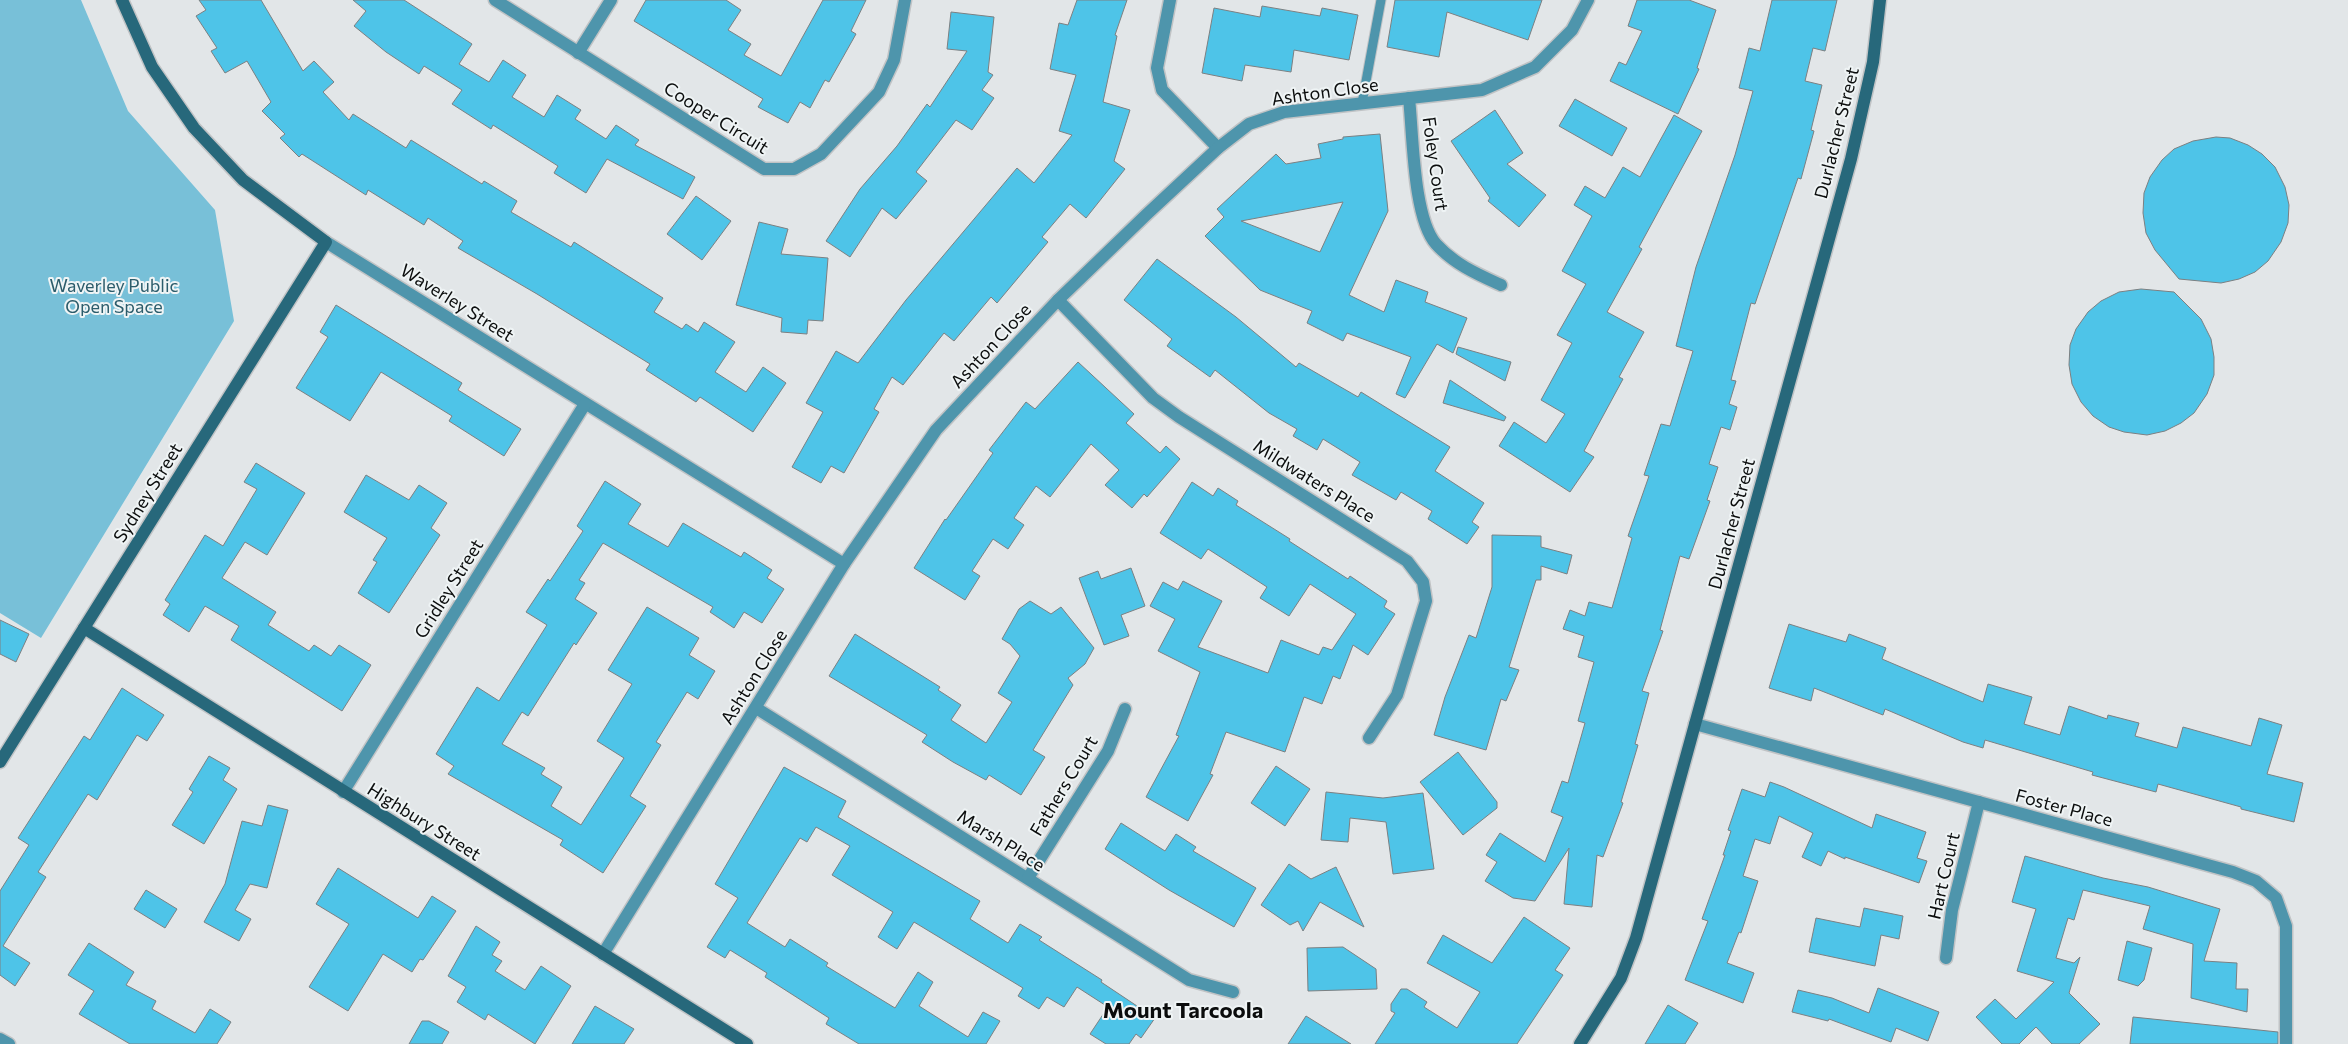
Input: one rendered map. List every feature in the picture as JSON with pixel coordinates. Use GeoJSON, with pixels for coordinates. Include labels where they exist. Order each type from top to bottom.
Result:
{"type":"FeatureCollection","features":[{"type":"Feature","properties":{"kind":"street","name":"Waverley Street"},"geometry":{"type":"LineString","coordinates":[[122,0],[152,67],[194,128],[243,180],[326,242],[844,564]]}},
{"type":"Feature","properties":{"kind":"street","name":"Cooper Circuit"},"geometry":{"type":"LineString","coordinates":[[495,0],[764,170],[794,169],[821,154],[879,92],[894,60],[906,0]]}},
{"type":"Feature","properties":{"kind":"street"},"geometry":{"type":"LineString","coordinates":[[578,52],[611,0]]}},
{"type":"Feature","properties":{"kind":"street"},"geometry":{"type":"LineString","coordinates":[[1170,0],[1157,68],[1162,90],[1218,148]]}},
{"type":"Feature","properties":{"kind":"street","name":"Ashton Close"},"geometry":{"type":"LineString","coordinates":[[602,954],[844,564],[936,430],[1058,300],[1218,148],[1249,124],[1284,112],[1482,90],[1535,67],[1572,30],[1588,0]]}},
{"type":"Feature","properties":{"kind":"street","name":"Durlacher Street"},"geometry":{"type":"LineString","coordinates":[[1580,1044],[1621,978],[1636,938],[1851,159],[1873,62],[1880,0]]}},
{"type":"Feature","properties":{"kind":"street","name":"Foley Court"},"geometry":{"type":"LineString","coordinates":[[1409,98],[1420,210],[1435,243],[1463,267],[1501,285]]}},
{"type":"Feature","properties":{"kind":"street","name":"Sydney Street"},"geometry":{"type":"LineString","coordinates":[[0,762],[326,242]]}},
{"type":"Feature","properties":{"kind":"street","name":"Mildwaters Place"},"geometry":{"type":"LineString","coordinates":[[1058,300],[1153,398],[1179,417],[1407,561],[1423,582],[1426,601],[1397,696],[1369,738]]}},
{"type":"Feature","properties":{"kind":"street","name":"Gridley Street"},"geometry":{"type":"LineString","coordinates":[[343,792],[585,404]]}},
{"type":"Feature","properties":{"kind":"street","name":"Highbury Street"},"geometry":{"type":"LineString","coordinates":[[84,628],[746,1044]]}},
{"type":"Feature","properties":{"kind":"street","name":"Marsh Place"},"geometry":{"type":"LineString","coordinates":[[756,708],[1189,980],[1233,992]]}},
{"type":"Feature","properties":{"kind":"street","name":"Fathers Court"},"geometry":{"type":"LineString","coordinates":[[1028,878],[1108,751],[1125,709]]}},
{"type":"Feature","properties":{"kind":"street","name":"Foster Place"},"geometry":{"type":"LineString","coordinates":[[1695,724],[2233,872],[2256,881],[2276,898],[2286,926],[2286,1044]]}},
{"type":"Feature","properties":{"kind":"street","name":"Hart Court"},"geometry":{"type":"LineString","coordinates":[[1946,958],[1952,910],[1979,802]]}},
{"type":"Feature","properties":{"kind":"street"},"geometry":{"type":"LineString","coordinates":[[0,1038],[9,1044]]}},
{"type":"Feature","properties":{"kind":"lane"},"geometry":{"type":"LineString","coordinates":[[1362,103],[1382,0]]}},
{"type":"Feature","properties":{"kind":"green space","name":"Waverley Public Open Space"},"geometry":{"type":"Polygon","coordinates":[[[0,0],[81,0],[128,111],[215,210],[234,321],[41,638],[0,613],[0,0]]]}},
{"type":"Feature","properties":{"kind":"building"},"geometry":{"type":"Polygon","coordinates":[[[199,0],[261,0],[303,71],[314,61],[334,82],[323,92],[349,120],[353,114],[406,148],[411,140],[482,184],[484,181],[517,201],[511,212],[571,247],[574,242],[663,298],[654,312],[682,329],[686,324],[698,332],[704,322],[735,342],[715,372],[746,392],[763,367],[786,383],[753,432],[700,397],[696,402],[646,370],[650,364],[458,248],[463,241],[428,218],[424,225],[368,190],[366,195],[302,154],[299,157],[280,138],[285,134],[262,111],[271,102],[247,61],[225,73],[211,51],[217,48],[196,16],[206,10],[199,0]]]}},
{"type":"Feature","properties":{"kind":"building"},"geometry":{"type":"Polygon","coordinates":[[[353,0],[404,0],[472,44],[459,64],[489,82],[503,60],[526,75],[512,97],[544,117],[557,95],[581,110],[575,119],[606,139],[616,125],[639,140],[635,145],[695,177],[683,199],[607,159],[586,193],[554,173],[558,166],[493,125],[491,129],[452,104],[462,90],[424,66],[419,74],[386,52],[354,26],[366,11],[353,0]]]}},
{"type":"Feature","properties":{"kind":"building"},"geometry":{"type":"Polygon","coordinates":[[[646,0],[726,0],[741,10],[728,30],[751,44],[744,55],[781,76],[823,0],[866,0],[851,31],[856,34],[829,82],[825,80],[810,108],[800,102],[788,123],[758,107],[763,99],[634,21],[646,0]]]}},
{"type":"Feature","properties":{"kind":"building"},"geometry":{"type":"Polygon","coordinates":[[[1077,0],[1127,0],[1115,35],[1117,36],[1103,102],[1130,110],[1114,161],[1125,169],[1086,218],[1070,204],[1042,237],[1048,242],[997,303],[991,297],[954,341],[944,333],[903,385],[892,377],[874,409],[879,412],[844,473],[831,466],[821,483],[792,467],[823,412],[806,403],[836,351],[858,363],[906,300],[1017,168],[1034,183],[1072,135],[1059,131],[1076,75],[1050,69],[1059,23],[1068,25],[1077,0]]]}},
{"type":"Feature","properties":{"kind":"building"},"geometry":{"type":"Polygon","coordinates":[[[1395,0],[1542,0],[1528,40],[1447,12],[1439,57],[1387,47],[1395,0]]]}},
{"type":"Feature","properties":{"kind":"building"},"geometry":{"type":"Polygon","coordinates":[[[1637,0],[1689,0],[1716,10],[1697,68],[1699,69],[1678,114],[1610,81],[1619,62],[1626,65],[1642,31],[1628,26],[1637,0]]]}},
{"type":"Feature","properties":{"kind":"building"},"geometry":{"type":"Polygon","coordinates":[[[1772,0],[1837,0],[1825,51],[1813,48],[1805,81],[1822,85],[1811,130],[1814,131],[1801,179],[1798,178],[1755,304],[1751,303],[1731,380],[1736,381],[1729,404],[1737,407],[1730,430],[1721,427],[1709,464],[1718,467],[1707,500],[1710,501],[1689,559],[1680,556],[1660,630],[1663,631],[1642,691],[1649,693],[1635,744],[1638,745],[1621,802],[1623,803],[1603,857],[1597,855],[1592,907],[1564,904],[1569,848],[1535,901],[1513,898],[1485,881],[1497,862],[1486,855],[1500,833],[1545,862],[1563,817],[1551,812],[1562,781],[1568,783],[1585,723],[1578,721],[1594,662],[1578,657],[1584,636],[1563,629],[1570,610],[1585,616],[1589,602],[1612,608],[1632,538],[1628,536],[1649,476],[1644,475],[1661,424],[1670,426],[1693,351],[1676,346],[1696,267],[1735,155],[1753,91],[1739,88],[1749,48],[1760,51],[1772,0]]]}},
{"type":"Feature","properties":{"kind":"building"},"geometry":{"type":"Polygon","coordinates":[[[1262,6],[1320,16],[1322,8],[1358,15],[1349,60],[1294,50],[1291,72],[1245,65],[1242,81],[1202,73],[1214,8],[1260,17],[1262,6]]]}},
{"type":"Feature","properties":{"kind":"building"},"geometry":{"type":"Polygon","coordinates":[[[951,12],[994,17],[988,72],[993,75],[982,90],[994,98],[972,130],[956,120],[916,172],[927,181],[896,219],[882,208],[850,257],[826,241],[860,189],[897,146],[927,104],[930,107],[967,51],[947,49],[951,12]]]}},
{"type":"Feature","properties":{"kind":"building"},"geometry":{"type":"Polygon","coordinates":[[[1575,99],[1627,128],[1612,156],[1559,126],[1575,99]]]}},
{"type":"Feature","properties":{"kind":"building"},"geometry":{"type":"Polygon","coordinates":[[[1495,110],[1523,153],[1507,164],[1546,195],[1519,227],[1488,201],[1490,198],[1451,141],[1495,110]]]}},
{"type":"Feature","properties":{"kind":"building"},"geometry":{"type":"Polygon","coordinates":[[[1674,115],[1702,131],[1639,247],[1642,249],[1607,312],[1644,332],[1619,377],[1623,379],[1584,451],[1594,457],[1570,492],[1499,446],[1514,422],[1546,443],[1565,414],[1541,400],[1572,343],[1557,335],[1586,284],[1562,271],[1592,216],[1574,205],[1585,186],[1605,198],[1623,167],[1640,177],[1674,115]]]}},
{"type":"Feature","properties":{"kind":"building"},"geometry":{"type":"Polygon","coordinates":[[[1380,134],[1388,211],[1349,295],[1384,312],[1396,280],[1428,292],[1425,302],[1467,318],[1453,353],[1437,344],[1405,398],[1396,394],[1411,357],[1347,333],[1343,341],[1307,323],[1312,311],[1260,290],[1205,236],[1224,217],[1217,209],[1276,154],[1286,164],[1321,158],[1318,144],[1343,139],[1343,137],[1380,134]],[[1343,202],[1241,221],[1320,252],[1343,202]]]}},
{"type":"Feature","properties":{"kind":"building"},"geometry":{"type":"Polygon","coordinates":[[[2216,137],[2230,138],[2248,145],[2262,154],[2275,167],[2285,187],[2289,205],[2288,223],[2281,242],[2268,261],[2255,272],[2239,279],[2221,283],[2179,279],[2155,250],[2146,233],[2143,213],[2144,193],[2150,177],[2162,160],[2174,149],[2193,141],[2216,137]]]}},
{"type":"Feature","properties":{"kind":"building"},"geometry":{"type":"Polygon","coordinates":[[[696,196],[731,221],[702,260],[667,234],[696,196]]]}},
{"type":"Feature","properties":{"kind":"building"},"geometry":{"type":"Polygon","coordinates":[[[759,222],[788,229],[781,254],[828,258],[823,321],[808,320],[807,334],[781,332],[782,318],[736,305],[759,222]]]}},
{"type":"Feature","properties":{"kind":"building"},"geometry":{"type":"Polygon","coordinates":[[[1157,259],[1236,317],[1296,367],[1299,363],[1358,397],[1361,392],[1450,447],[1435,471],[1484,503],[1472,522],[1479,527],[1467,544],[1428,519],[1432,511],[1401,492],[1396,500],[1352,475],[1360,462],[1323,439],[1317,450],[1293,436],[1297,429],[1269,413],[1215,370],[1210,377],[1167,346],[1172,339],[1124,300],[1157,259]]]}},
{"type":"Feature","properties":{"kind":"building"},"geometry":{"type":"Polygon","coordinates":[[[2141,289],[2174,292],[2201,319],[2211,339],[2214,357],[2214,375],[2207,394],[2194,413],[2181,423],[2165,431],[2147,435],[2124,432],[2109,427],[2093,416],[2081,402],[2072,384],[2069,365],[2070,345],[2076,329],[2088,312],[2101,301],[2119,292],[2141,289]]]}},
{"type":"Feature","properties":{"kind":"building"},"geometry":{"type":"Polygon","coordinates":[[[336,305],[462,383],[458,390],[521,429],[504,456],[449,421],[452,416],[381,372],[350,421],[296,388],[328,337],[320,332],[336,305]]]}},
{"type":"Feature","properties":{"kind":"building"},"geometry":{"type":"Polygon","coordinates":[[[1458,347],[1511,362],[1505,381],[1456,354],[1458,347]]]}},
{"type":"Feature","properties":{"kind":"building"},"geometry":{"type":"Polygon","coordinates":[[[1078,362],[1134,414],[1126,423],[1160,453],[1166,446],[1180,459],[1147,497],[1144,494],[1132,508],[1105,485],[1119,470],[1091,444],[1050,497],[1036,486],[1014,518],[1024,525],[1008,549],[993,539],[972,571],[980,576],[965,600],[914,568],[945,519],[993,453],[989,450],[1026,402],[1035,409],[1078,362]]]}},
{"type":"Feature","properties":{"kind":"building"},"geometry":{"type":"Polygon","coordinates":[[[1450,380],[1506,417],[1504,421],[1443,403],[1450,380]]]}},
{"type":"Feature","properties":{"kind":"building"},"geometry":{"type":"Polygon","coordinates":[[[256,463],[305,493],[267,555],[245,542],[222,578],[276,612],[268,625],[309,651],[314,645],[331,656],[339,645],[371,665],[342,711],[231,640],[239,626],[205,606],[189,632],[163,615],[170,604],[165,600],[205,535],[223,546],[257,489],[244,482],[256,463]]]}},
{"type":"Feature","properties":{"kind":"building"},"geometry":{"type":"Polygon","coordinates":[[[366,475],[409,500],[419,485],[447,503],[431,528],[440,535],[389,613],[358,593],[377,562],[373,560],[387,538],[344,512],[366,475]]]}},
{"type":"Feature","properties":{"kind":"building"},"geometry":{"type":"Polygon","coordinates":[[[605,481],[641,504],[628,524],[668,547],[683,523],[741,557],[744,552],[772,570],[767,578],[784,589],[762,623],[744,612],[734,628],[710,612],[713,607],[603,543],[579,580],[585,583],[575,599],[597,613],[576,645],[574,643],[528,716],[522,712],[502,744],[545,768],[541,774],[562,787],[551,806],[581,825],[624,758],[597,741],[632,684],[608,670],[647,607],[699,638],[689,655],[715,671],[698,699],[687,692],[656,742],[661,745],[630,796],[646,806],[603,873],[560,845],[563,840],[448,774],[454,766],[436,754],[477,687],[499,701],[547,625],[526,612],[548,579],[550,581],[583,531],[577,526],[605,481]]]}},
{"type":"Feature","properties":{"kind":"building"},"geometry":{"type":"Polygon","coordinates":[[[1192,482],[1213,496],[1218,488],[1238,501],[1236,505],[1290,539],[1289,541],[1348,579],[1350,576],[1387,601],[1384,607],[1395,614],[1368,655],[1353,645],[1340,679],[1333,676],[1322,704],[1304,697],[1285,752],[1226,732],[1210,774],[1213,775],[1188,821],[1146,797],[1179,736],[1176,735],[1200,672],[1158,651],[1175,619],[1150,606],[1163,582],[1178,590],[1183,581],[1222,601],[1198,647],[1268,673],[1281,640],[1319,655],[1323,647],[1332,650],[1356,614],[1310,584],[1289,616],[1260,598],[1267,587],[1208,549],[1201,559],[1160,533],[1192,482]]]}},
{"type":"Feature","properties":{"kind":"building"},"geometry":{"type":"Polygon","coordinates":[[[1492,535],[1541,536],[1541,547],[1572,555],[1567,574],[1541,566],[1541,580],[1536,580],[1509,667],[1519,670],[1506,701],[1501,699],[1486,750],[1434,735],[1445,697],[1469,635],[1476,638],[1492,587],[1492,535]]]}},
{"type":"Feature","properties":{"kind":"building"},"geometry":{"type":"Polygon","coordinates":[[[1131,568],[1145,606],[1121,615],[1129,636],[1104,645],[1079,578],[1098,571],[1101,579],[1131,568]]]}},
{"type":"Feature","properties":{"kind":"building"},"geometry":{"type":"Polygon","coordinates":[[[1030,601],[1051,614],[1061,607],[1094,648],[1085,664],[1068,678],[1073,685],[1033,750],[1045,757],[1021,795],[989,775],[986,780],[953,762],[922,742],[927,735],[829,676],[855,634],[940,687],[938,690],[961,705],[951,720],[986,743],[1012,702],[998,693],[1020,656],[1010,644],[1002,639],[1019,609],[1030,601]]]}},
{"type":"Feature","properties":{"kind":"building"},"geometry":{"type":"Polygon","coordinates":[[[0,620],[29,634],[16,662],[0,654],[0,620]]]}},
{"type":"Feature","properties":{"kind":"building"},"geometry":{"type":"Polygon","coordinates":[[[1789,624],[1846,642],[1849,634],[1886,648],[1882,659],[1983,702],[1988,684],[2032,697],[2024,724],[2060,735],[2069,706],[2107,719],[2108,715],[2139,723],[2135,736],[2177,748],[2183,727],[2251,746],[2259,718],[2282,725],[2267,774],[2303,783],[2294,822],[2241,809],[2241,807],[2158,784],[2156,792],[2092,775],[2093,772],[1985,740],[1983,748],[1963,742],[1885,709],[1883,715],[1814,688],[1811,701],[1769,688],[1789,624]]]}},
{"type":"Feature","properties":{"kind":"building"},"geometry":{"type":"Polygon","coordinates":[[[122,688],[164,715],[147,741],[137,735],[97,800],[88,794],[38,872],[46,877],[3,946],[30,963],[15,986],[0,975],[0,891],[29,845],[18,838],[84,736],[90,740],[122,688]]]}},
{"type":"Feature","properties":{"kind":"building"},"geometry":{"type":"Polygon","coordinates":[[[1458,752],[1497,802],[1497,808],[1463,835],[1420,782],[1458,752]]]}},
{"type":"Feature","properties":{"kind":"building"},"geometry":{"type":"Polygon","coordinates":[[[209,756],[230,768],[223,780],[237,789],[204,844],[172,825],[193,792],[189,789],[209,756]]]}},
{"type":"Feature","properties":{"kind":"building"},"geometry":{"type":"Polygon","coordinates":[[[1276,766],[1310,789],[1285,826],[1251,803],[1276,766]]]}},
{"type":"Feature","properties":{"kind":"building"},"geometry":{"type":"Polygon","coordinates":[[[784,767],[846,801],[838,817],[980,901],[970,919],[1008,943],[1020,924],[1042,937],[1039,940],[1102,980],[1101,982],[1155,1018],[1141,1038],[1136,1034],[1129,1044],[1106,1044],[1090,1034],[1108,1007],[1077,987],[1064,1007],[1047,997],[1039,1009],[1018,996],[1023,988],[914,922],[897,949],[878,937],[893,912],[832,875],[850,846],[816,827],[807,842],[800,838],[747,923],[785,947],[790,939],[828,963],[826,966],[895,1008],[918,972],[933,982],[919,1006],[968,1037],[983,1012],[1000,1021],[986,1044],[859,1044],[826,1024],[829,1018],[765,977],[767,973],[730,950],[725,958],[707,947],[738,898],[715,884],[784,767]]]}},
{"type":"Feature","properties":{"kind":"building"},"geometry":{"type":"Polygon","coordinates":[[[1770,782],[1872,828],[1876,814],[1926,832],[1917,858],[1927,861],[1919,883],[1845,857],[1845,859],[1828,851],[1821,866],[1802,857],[1813,833],[1779,816],[1770,844],[1755,839],[1743,876],[1758,881],[1741,933],[1739,932],[1727,963],[1754,973],[1743,1003],[1685,980],[1708,921],[1702,919],[1725,855],[1723,855],[1731,831],[1728,830],[1742,789],[1765,797],[1770,782]]]}},
{"type":"Feature","properties":{"kind":"building"},"geometry":{"type":"Polygon","coordinates":[[[1326,792],[1383,798],[1423,793],[1434,869],[1393,874],[1386,822],[1350,818],[1348,842],[1321,840],[1326,792]]]}},
{"type":"Feature","properties":{"kind":"building"},"geometry":{"type":"Polygon","coordinates":[[[268,805],[288,810],[267,888],[250,884],[235,910],[251,919],[239,941],[204,922],[225,884],[242,821],[262,826],[268,805]]]}},
{"type":"Feature","properties":{"kind":"building"},"geometry":{"type":"Polygon","coordinates":[[[1121,823],[1165,851],[1176,834],[1196,847],[1193,851],[1256,888],[1234,927],[1169,890],[1105,849],[1121,823]]]}},
{"type":"Feature","properties":{"kind":"building"},"geometry":{"type":"Polygon","coordinates":[[[2025,856],[2103,878],[2148,887],[2220,909],[2204,961],[2237,963],[2236,989],[2248,989],[2247,1012],[2191,998],[2193,944],[2143,929],[2150,906],[2083,890],[2074,920],[2068,918],[2056,958],[2074,963],[2080,957],[2069,993],[2100,1024],[2079,1044],[2052,1044],[2036,1027],[2019,1044],[2002,1044],[1976,1017],[1995,999],[2016,1019],[2054,982],[2017,971],[2036,909],[2012,902],[2025,856]]]}},
{"type":"Feature","properties":{"kind":"building"},"geometry":{"type":"Polygon","coordinates":[[[1289,864],[1311,879],[1336,867],[1364,927],[1320,902],[1303,931],[1298,921],[1290,925],[1261,905],[1289,864]]]}},
{"type":"Feature","properties":{"kind":"building"},"geometry":{"type":"Polygon","coordinates":[[[338,868],[418,918],[432,896],[456,911],[423,960],[420,959],[412,972],[383,954],[348,1011],[309,987],[349,924],[316,904],[338,868]]]}},
{"type":"Feature","properties":{"kind":"building"},"geometry":{"type":"Polygon","coordinates":[[[146,890],[177,909],[165,928],[134,909],[146,890]]]}},
{"type":"Feature","properties":{"kind":"building"},"geometry":{"type":"Polygon","coordinates":[[[1864,908],[1903,916],[1899,939],[1881,935],[1875,966],[1809,952],[1816,918],[1860,927],[1864,908]]]}},
{"type":"Feature","properties":{"kind":"building"},"geometry":{"type":"Polygon","coordinates":[[[1524,917],[1570,948],[1555,970],[1563,975],[1517,1044],[1375,1044],[1395,1013],[1391,1011],[1391,1004],[1401,989],[1407,989],[1427,1002],[1424,1007],[1457,1028],[1480,992],[1427,963],[1443,935],[1492,963],[1524,917]]]}},
{"type":"Feature","properties":{"kind":"building"},"geometry":{"type":"Polygon","coordinates":[[[476,926],[500,942],[492,955],[502,961],[495,971],[525,990],[541,966],[571,986],[535,1044],[488,1014],[485,1020],[457,1002],[466,987],[448,976],[476,926]]]}},
{"type":"Feature","properties":{"kind":"building"},"geometry":{"type":"Polygon","coordinates":[[[2127,941],[2152,948],[2144,980],[2138,986],[2118,980],[2127,941]]]}},
{"type":"Feature","properties":{"kind":"building"},"geometry":{"type":"Polygon","coordinates":[[[89,943],[134,972],[126,985],[156,1001],[152,1009],[195,1033],[210,1009],[231,1022],[217,1044],[130,1044],[79,1014],[94,991],[68,975],[89,943]]]}},
{"type":"Feature","properties":{"kind":"building"},"geometry":{"type":"Polygon","coordinates":[[[1343,947],[1376,969],[1377,989],[1308,991],[1307,948],[1343,947]]]}},
{"type":"Feature","properties":{"kind":"building"},"geometry":{"type":"Polygon","coordinates":[[[1878,988],[1939,1012],[1928,1041],[1896,1028],[1891,1042],[1829,1019],[1828,1021],[1792,1012],[1798,990],[1832,998],[1869,1013],[1878,988]]]}},
{"type":"Feature","properties":{"kind":"building"},"geometry":{"type":"Polygon","coordinates":[[[1668,1005],[1698,1023],[1685,1044],[1645,1044],[1668,1005]]]}},
{"type":"Feature","properties":{"kind":"building"},"geometry":{"type":"Polygon","coordinates":[[[595,1006],[634,1029],[624,1044],[572,1044],[595,1006]]]}},
{"type":"Feature","properties":{"kind":"building"},"geometry":{"type":"Polygon","coordinates":[[[1306,1016],[1351,1044],[1288,1044],[1306,1016]]]}},
{"type":"Feature","properties":{"kind":"building"},"geometry":{"type":"Polygon","coordinates":[[[2133,1017],[2278,1032],[2278,1044],[2130,1044],[2133,1017]]]}},
{"type":"Feature","properties":{"kind":"building"},"geometry":{"type":"Polygon","coordinates":[[[422,1021],[429,1021],[449,1032],[442,1044],[409,1044],[422,1021]]]}},
{"type":"Feature","properties":{"kind":"district","name":"Mount Tarcoola"},"geometry":{"type":"Point","coordinates":[1183,1010]}}]}
